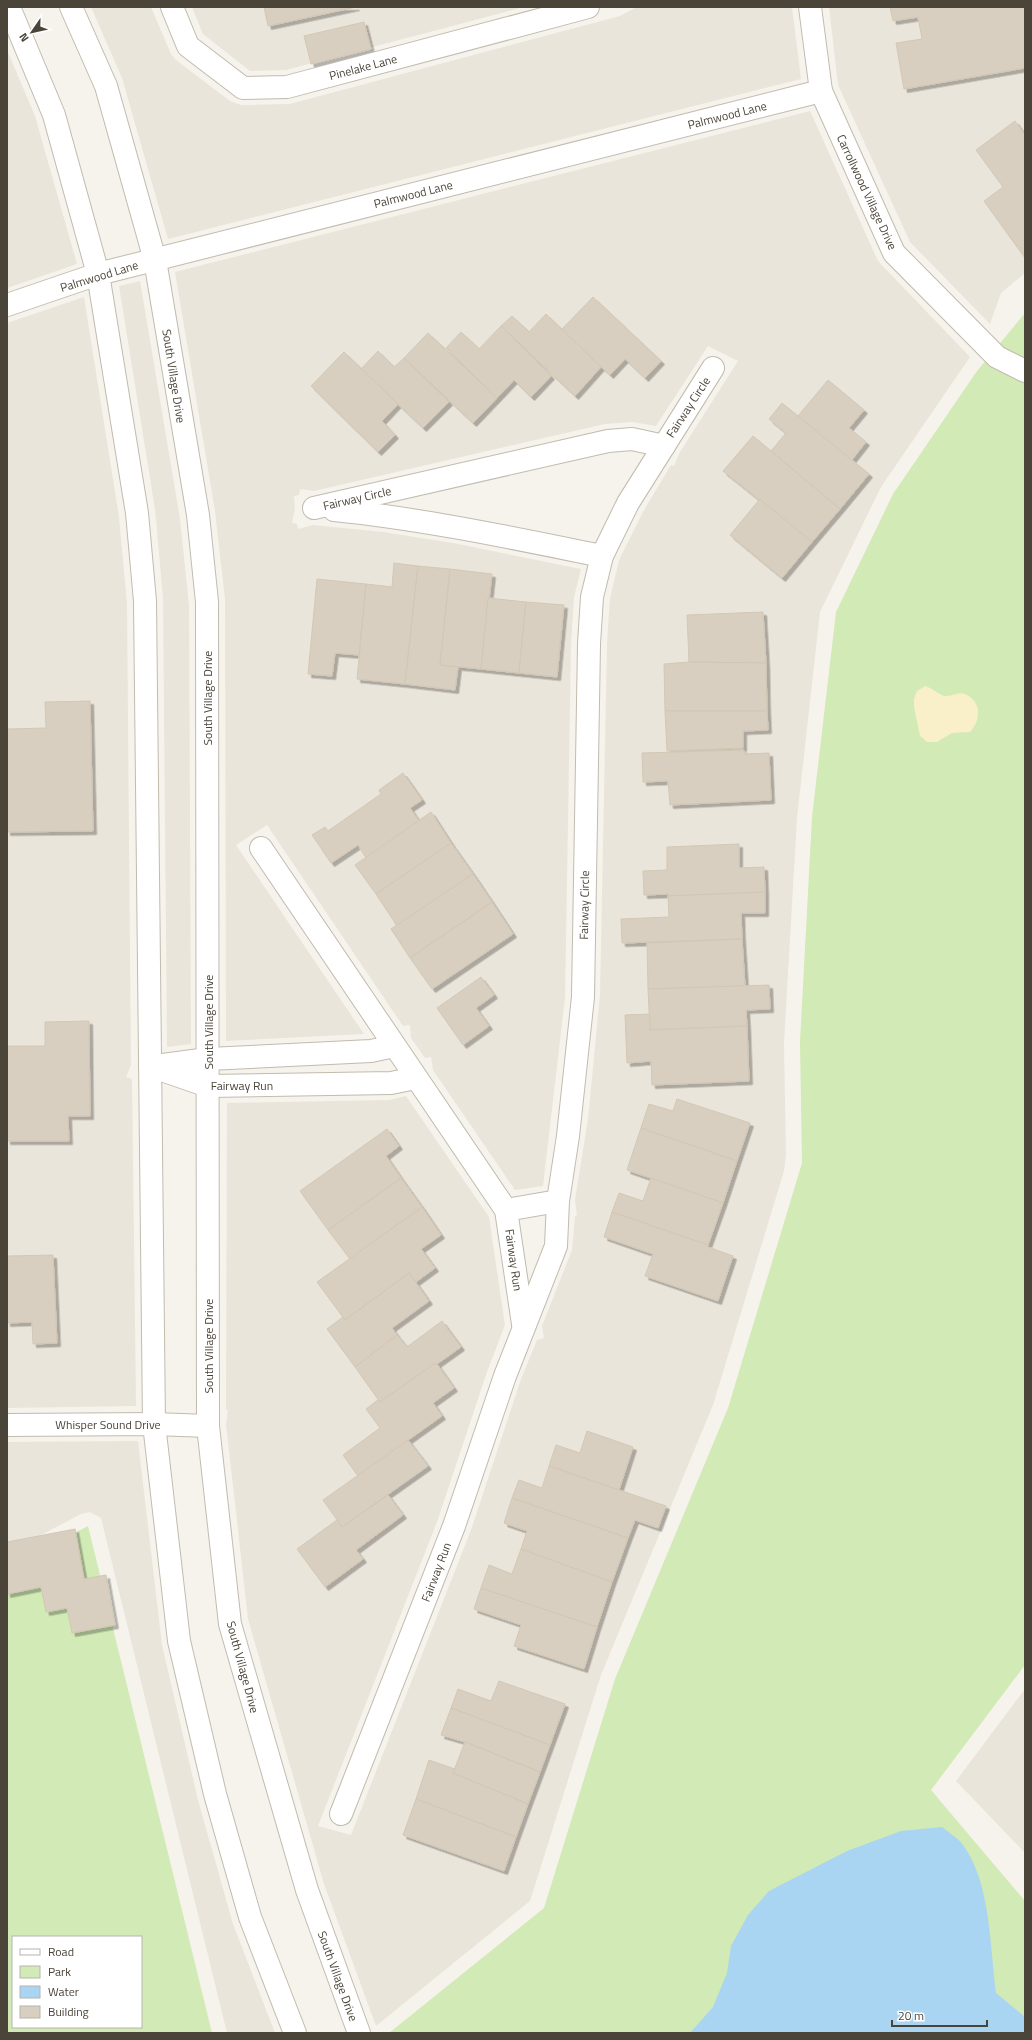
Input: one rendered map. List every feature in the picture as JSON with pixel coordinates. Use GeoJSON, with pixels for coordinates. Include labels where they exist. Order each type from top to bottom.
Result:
{"type":"FeatureCollection","features":[{"type":"Feature","properties":{"kind":"street"},"geometry":{"type":"LineString","coordinates":[[9,7],[54,115],[98,274],[137,513],[145,601],[154,1424],[179,1641],[215,1794],[250,1917],[295,2033]]}},
{"type":"Feature","properties":{"kind":"street","name":"South Village Drive"},"geometry":{"type":"LineString","coordinates":[[71,7],[106,86],[155,260],[198,515],[207,602],[208,1426],[230,1624],[307,1890],[359,2033]]}},
{"type":"Feature","properties":{"kind":"street","name":"Pinelake Lane"},"geometry":{"type":"LineString","coordinates":[[172,7],[188,46],[242,88],[287,87],[588,7]]}},
{"type":"Feature","properties":{"kind":"street","name":"Carrollwood Village Drive"},"geometry":{"type":"LineString","coordinates":[[810,7],[821,91],[894,253],[997,357],[1025,372]]}},
{"type":"Feature","properties":{"kind":"street","name":"Palmwood Lane"},"geometry":{"type":"LineString","coordinates":[[7,305],[98,274],[821,91]]}},
{"type":"Feature","properties":{"kind":"street","name":"Fairway Circle"},"geometry":{"type":"LineString","coordinates":[[558,1201],[568,1136],[583,997],[589,644],[592,597],[602,556],[628,503],[713,368]]}},
{"type":"Feature","properties":{"kind":"street","name":"Fairway Circle"},"geometry":{"type":"LineString","coordinates":[[602,556],[458,526],[387,515],[314,508],[608,441],[632,439],[664,446]]}},
{"type":"Feature","properties":{"kind":"street","name":"Fairway Run"},"geometry":{"type":"LineString","coordinates":[[260,848],[506,1210],[523,1326]]}},
{"type":"Feature","properties":{"kind":"street"},"geometry":{"type":"LineString","coordinates":[[150,1066],[208,1059],[371,1051],[394,1046]]}},
{"type":"Feature","properties":{"kind":"street","name":"Fairway Run"},"geometry":{"type":"LineString","coordinates":[[150,1066],[208,1086],[391,1083],[416,1078]]}},
{"type":"Feature","properties":{"kind":"street"},"geometry":{"type":"LineString","coordinates":[[506,1210],[558,1201]]}},
{"type":"Feature","properties":{"kind":"street","name":"Fairway Run"},"geometry":{"type":"LineString","coordinates":[[341,1814],[454,1526],[523,1326],[556,1246],[558,1201]]}},
{"type":"Feature","properties":{"kind":"street","name":"Whisper Sound Drive"},"geometry":{"type":"LineString","coordinates":[[7,1425],[154,1424],[208,1426]]}},
{"type":"Feature","properties":{"kind":"shaded area"},"geometry":{"type":"Polygon","coordinates":[[[91,7],[151,7],[171,54],[176,60],[230,101],[241,105],[290,104],[620,16],[637,7],[792,7],[801,79],[168,239],[122,78],[91,7]]]}},
{"type":"Feature","properties":{"kind":"shaded area"},"geometry":{"type":"Polygon","coordinates":[[[192,7],[524,7],[286,70],[250,71],[203,34],[192,7]]]}},
{"type":"Feature","properties":{"kind":"shaded area"},"geometry":{"type":"Polygon","coordinates":[[[829,7],[1025,7],[1025,273],[1001,293],[990,324],[910,242],[838,85],[829,7]]]}},
{"type":"Feature","properties":{"kind":"shaded area"},"geometry":{"type":"Polygon","coordinates":[[[7,50],[35,116],[77,264],[7,288],[7,50]]]}},
{"type":"Feature","properties":{"kind":"shaded area"},"geometry":{"type":"Polygon","coordinates":[[[810,111],[878,261],[970,357],[881,487],[820,612],[797,818],[784,1043],[786,1155],[784,1171],[713,1405],[601,1675],[530,1901],[376,2026],[324,1884],[248,1619],[226,1424],[228,1410],[226,1409],[227,1103],[389,1100],[406,1096],[489,1217],[505,1325],[487,1372],[437,1522],[318,1826],[351,1835],[471,1530],[521,1379],[537,1340],[544,1338],[542,1326],[572,1250],[575,1216],[577,1215],[575,1200],[588,1119],[600,995],[607,643],[610,598],[619,560],[644,510],[671,465],[674,466],[680,452],[738,361],[708,346],[656,426],[632,422],[605,424],[314,491],[300,489],[299,495],[294,496],[295,509],[292,523],[297,524],[298,529],[313,525],[383,532],[453,543],[581,569],[574,597],[571,645],[565,998],[543,1186],[515,1190],[433,1070],[431,1057],[425,1058],[411,1038],[410,1025],[403,1026],[267,825],[236,845],[364,1034],[226,1041],[225,599],[215,511],[175,272],[810,111]]]}},
{"type":"Feature","properties":{"kind":"shaded area"},"geometry":{"type":"Polygon","coordinates":[[[140,281],[180,519],[189,605],[191,1044],[167,1047],[163,598],[155,509],[119,286],[140,281]]]}},
{"type":"Feature","properties":{"kind":"shaded area"},"geometry":{"type":"Polygon","coordinates":[[[84,297],[119,517],[127,604],[131,1065],[126,1077],[132,1079],[136,1406],[7,1408],[7,323],[84,297]]]}},
{"type":"Feature","properties":{"kind":"shaded area"},"geometry":{"type":"Polygon","coordinates":[[[138,1441],[162,1645],[198,1800],[233,1924],[275,2033],[227,2033],[101,1518],[90,1512],[81,1514],[7,1553],[7,1442],[138,1441]]]}},
{"type":"Feature","properties":{"kind":"shaded area"},"geometry":{"type":"Polygon","coordinates":[[[1025,1689],[1025,1853],[956,1781],[1025,1689]]]}},
{"type":"Feature","properties":{"kind":"green space"},"geometry":{"type":"Polygon","coordinates":[[[1025,313],[1025,1665],[931,1790],[1025,1901],[1025,2033],[389,2033],[544,1908],[615,1679],[728,1408],[802,1163],[800,1042],[812,817],[836,612],[893,494],[977,371],[1025,313]]]}},
{"type":"Feature","properties":{"kind":"green space"},"geometry":{"type":"Polygon","coordinates":[[[88,1526],[212,2033],[7,2033],[7,1569],[88,1526]]]}},
{"type":"Feature","properties":{"kind":"sand"},"geometry":{"type":"Polygon","coordinates":[[[925,686],[944,696],[962,693],[971,697],[977,706],[978,717],[970,732],[952,733],[937,742],[927,742],[920,736],[914,707],[914,699],[917,691],[925,686]]]}},
{"type":"Feature","properties":{"kind":"water"},"geometry":{"type":"Polygon","coordinates":[[[942,1827],[961,1842],[972,1860],[979,1878],[988,1916],[996,1993],[1025,2017],[1025,2033],[690,2033],[713,2007],[727,1973],[731,1946],[748,1915],[769,1891],[847,1851],[901,1831],[942,1827]]]}},
{"type":"Feature","properties":{"kind":"building"},"geometry":{"type":"Polygon","coordinates":[[[264,7],[356,7],[268,26],[264,7]]]}},
{"type":"Feature","properties":{"kind":"building"},"geometry":{"type":"Polygon","coordinates":[[[890,7],[1025,7],[1025,68],[904,89],[896,43],[922,39],[918,17],[893,21],[890,7]]]}},
{"type":"Feature","properties":{"kind":"building"},"geometry":{"type":"Polygon","coordinates":[[[364,22],[371,49],[311,64],[304,36],[364,22]]]}},
{"type":"Feature","properties":{"kind":"building"},"geometry":{"type":"Polygon","coordinates":[[[1015,121],[1025,135],[1025,258],[984,201],[1003,187],[976,150],[1015,121]]]}},
{"type":"Feature","properties":{"kind":"building"},"geometry":{"type":"Polygon","coordinates":[[[593,297],[661,361],[645,378],[625,359],[610,375],[561,330],[593,297]]]}},
{"type":"Feature","properties":{"kind":"building"},"geometry":{"type":"Polygon","coordinates":[[[546,314],[601,367],[575,396],[501,326],[512,316],[529,332],[546,314]]]}},
{"type":"Feature","properties":{"kind":"building"},"geometry":{"type":"Polygon","coordinates":[[[501,326],[551,376],[531,397],[514,380],[497,398],[446,348],[461,332],[479,349],[501,326]]]}},
{"type":"Feature","properties":{"kind":"building"},"geometry":{"type":"Polygon","coordinates":[[[428,333],[497,398],[473,423],[404,358],[428,333]]]}},
{"type":"Feature","properties":{"kind":"building"},"geometry":{"type":"Polygon","coordinates":[[[378,351],[394,367],[404,358],[449,402],[423,428],[361,369],[378,351]]]}},
{"type":"Feature","properties":{"kind":"building"},"geometry":{"type":"Polygon","coordinates":[[[344,352],[398,404],[382,421],[395,435],[378,452],[311,386],[344,352]]]}},
{"type":"Feature","properties":{"kind":"building"},"geometry":{"type":"Polygon","coordinates":[[[828,380],[864,410],[849,428],[866,442],[851,461],[798,416],[828,380]]]}},
{"type":"Feature","properties":{"kind":"building"},"geometry":{"type":"Polygon","coordinates":[[[782,403],[869,474],[840,509],[771,451],[786,433],[769,419],[782,403]]]}},
{"type":"Feature","properties":{"kind":"building"},"geometry":{"type":"Polygon","coordinates":[[[753,436],[840,509],[812,542],[723,471],[753,436]]]}},
{"type":"Feature","properties":{"kind":"building"},"geometry":{"type":"Polygon","coordinates":[[[760,499],[812,542],[782,578],[730,535],[760,499]]]}},
{"type":"Feature","properties":{"kind":"building"},"geometry":{"type":"Polygon","coordinates":[[[394,563],[418,566],[405,684],[357,679],[366,584],[392,587],[394,563]]]}},
{"type":"Feature","properties":{"kind":"building"},"geometry":{"type":"Polygon","coordinates":[[[418,566],[450,569],[440,665],[458,667],[455,690],[405,684],[418,566]]]}},
{"type":"Feature","properties":{"kind":"building"},"geometry":{"type":"Polygon","coordinates":[[[450,569],[492,574],[481,669],[440,665],[450,569]]]}},
{"type":"Feature","properties":{"kind":"building"},"geometry":{"type":"Polygon","coordinates":[[[317,579],[366,584],[359,655],[335,653],[332,676],[308,674],[317,579]]]}},
{"type":"Feature","properties":{"kind":"building"},"geometry":{"type":"Polygon","coordinates":[[[488,598],[526,602],[519,673],[481,669],[488,598]]]}},
{"type":"Feature","properties":{"kind":"building"},"geometry":{"type":"Polygon","coordinates":[[[526,602],[564,605],[557,677],[519,673],[526,602]]]}},
{"type":"Feature","properties":{"kind":"building"},"geometry":{"type":"Polygon","coordinates":[[[763,612],[766,663],[689,662],[687,615],[763,612]]]}},
{"type":"Feature","properties":{"kind":"building"},"geometry":{"type":"Polygon","coordinates":[[[689,662],[766,663],[767,711],[665,711],[664,664],[689,662]]]}},
{"type":"Feature","properties":{"kind":"building"},"geometry":{"type":"Polygon","coordinates":[[[90,701],[93,831],[7,832],[7,729],[46,728],[45,702],[90,701]]]}},
{"type":"Feature","properties":{"kind":"building"},"geometry":{"type":"Polygon","coordinates":[[[665,711],[767,711],[768,730],[743,731],[743,748],[667,751],[665,711]]]}},
{"type":"Feature","properties":{"kind":"building"},"geometry":{"type":"Polygon","coordinates":[[[744,750],[744,754],[769,753],[771,800],[670,805],[668,781],[643,782],[642,753],[744,750]]]}},
{"type":"Feature","properties":{"kind":"building"},"geometry":{"type":"Polygon","coordinates":[[[403,773],[422,800],[410,808],[419,821],[366,858],[358,845],[331,863],[312,835],[325,827],[328,831],[381,794],[379,790],[403,773]]]}},
{"type":"Feature","properties":{"kind":"building"},"geometry":{"type":"Polygon","coordinates":[[[431,812],[451,843],[376,894],[355,865],[431,812]]]}},
{"type":"Feature","properties":{"kind":"building"},"geometry":{"type":"Polygon","coordinates":[[[451,843],[473,874],[397,926],[376,894],[451,843]]]}},
{"type":"Feature","properties":{"kind":"building"},"geometry":{"type":"Polygon","coordinates":[[[739,844],[739,868],[764,867],[765,892],[668,896],[669,894],[644,895],[643,871],[667,870],[667,847],[739,844]]]}},
{"type":"Feature","properties":{"kind":"building"},"geometry":{"type":"Polygon","coordinates":[[[473,874],[492,902],[410,958],[391,929],[473,874]]]}},
{"type":"Feature","properties":{"kind":"building"},"geometry":{"type":"Polygon","coordinates":[[[765,892],[765,913],[741,913],[742,939],[622,943],[621,919],[669,917],[668,896],[765,892]]]}},
{"type":"Feature","properties":{"kind":"building"},"geometry":{"type":"Polygon","coordinates":[[[492,902],[513,934],[432,989],[410,958],[492,902]]]}},
{"type":"Feature","properties":{"kind":"building"},"geometry":{"type":"Polygon","coordinates":[[[742,939],[745,986],[648,989],[647,943],[742,939]]]}},
{"type":"Feature","properties":{"kind":"building"},"geometry":{"type":"Polygon","coordinates":[[[481,977],[494,995],[476,1008],[489,1026],[463,1045],[437,1008],[481,977]]]}},
{"type":"Feature","properties":{"kind":"building"},"geometry":{"type":"Polygon","coordinates":[[[769,985],[770,1009],[746,1010],[747,1026],[650,1030],[648,989],[769,985]]]}},
{"type":"Feature","properties":{"kind":"building"},"geometry":{"type":"Polygon","coordinates":[[[650,1014],[650,1030],[747,1026],[749,1081],[652,1085],[651,1061],[627,1063],[625,1015],[650,1014]]]}},
{"type":"Feature","properties":{"kind":"building"},"geometry":{"type":"Polygon","coordinates":[[[89,1021],[90,1116],[68,1116],[69,1141],[7,1141],[7,1046],[45,1046],[45,1022],[89,1021]]]}},
{"type":"Feature","properties":{"kind":"building"},"geometry":{"type":"Polygon","coordinates":[[[677,1099],[750,1123],[737,1161],[641,1128],[649,1104],[673,1111],[677,1099]]]}},
{"type":"Feature","properties":{"kind":"building"},"geometry":{"type":"Polygon","coordinates":[[[641,1128],[737,1161],[723,1203],[627,1170],[641,1128]]]}},
{"type":"Feature","properties":{"kind":"building"},"geometry":{"type":"Polygon","coordinates":[[[387,1129],[399,1146],[386,1156],[401,1178],[328,1230],[300,1191],[387,1129]]]}},
{"type":"Feature","properties":{"kind":"building"},"geometry":{"type":"Polygon","coordinates":[[[401,1178],[422,1207],[350,1259],[328,1230],[401,1178]]]}},
{"type":"Feature","properties":{"kind":"building"},"geometry":{"type":"Polygon","coordinates":[[[651,1178],[723,1203],[708,1245],[612,1212],[619,1193],[643,1201],[651,1178]]]}},
{"type":"Feature","properties":{"kind":"building"},"geometry":{"type":"Polygon","coordinates":[[[422,1207],[441,1235],[421,1249],[435,1268],[416,1282],[409,1273],[345,1320],[317,1282],[422,1207]]]}},
{"type":"Feature","properties":{"kind":"building"},"geometry":{"type":"Polygon","coordinates":[[[612,1212],[708,1245],[708,1247],[733,1256],[718,1301],[645,1276],[653,1254],[604,1237],[612,1212]]]}},
{"type":"Feature","properties":{"kind":"building"},"geometry":{"type":"Polygon","coordinates":[[[53,1255],[57,1343],[33,1344],[32,1322],[7,1323],[7,1256],[53,1255]]]}},
{"type":"Feature","properties":{"kind":"building"},"geometry":{"type":"Polygon","coordinates":[[[409,1273],[429,1301],[392,1328],[397,1335],[355,1367],[327,1329],[343,1317],[345,1320],[409,1273]]]}},
{"type":"Feature","properties":{"kind":"building"},"geometry":{"type":"Polygon","coordinates":[[[442,1321],[461,1347],[380,1402],[355,1367],[397,1335],[407,1347],[442,1321]]]}},
{"type":"Feature","properties":{"kind":"building"},"geometry":{"type":"Polygon","coordinates":[[[434,1364],[437,1364],[454,1388],[433,1403],[442,1416],[358,1476],[343,1455],[380,1428],[366,1409],[378,1400],[380,1402],[434,1364]]]}},
{"type":"Feature","properties":{"kind":"building"},"geometry":{"type":"Polygon","coordinates":[[[587,1431],[633,1447],[619,1490],[549,1466],[556,1445],[580,1453],[587,1431]]]}},
{"type":"Feature","properties":{"kind":"building"},"geometry":{"type":"Polygon","coordinates":[[[408,1440],[428,1466],[342,1527],[323,1500],[408,1440]]]}},
{"type":"Feature","properties":{"kind":"building"},"geometry":{"type":"Polygon","coordinates":[[[549,1466],[666,1506],[658,1528],[635,1520],[628,1538],[512,1498],[519,1480],[542,1488],[549,1466]]]}},
{"type":"Feature","properties":{"kind":"building"},"geometry":{"type":"Polygon","coordinates":[[[388,1495],[403,1515],[356,1550],[363,1559],[325,1587],[297,1549],[337,1520],[342,1527],[388,1495]]]}},
{"type":"Feature","properties":{"kind":"building"},"geometry":{"type":"Polygon","coordinates":[[[512,1498],[628,1538],[612,1582],[521,1549],[527,1531],[504,1523],[512,1498]]]}},
{"type":"Feature","properties":{"kind":"building"},"geometry":{"type":"Polygon","coordinates":[[[75,1529],[84,1579],[106,1575],[115,1625],[72,1633],[67,1608],[46,1612],[41,1587],[7,1594],[7,1542],[75,1529]]]}},
{"type":"Feature","properties":{"kind":"building"},"geometry":{"type":"Polygon","coordinates":[[[521,1549],[612,1582],[597,1627],[481,1588],[489,1565],[512,1574],[521,1549]]]}},
{"type":"Feature","properties":{"kind":"building"},"geometry":{"type":"Polygon","coordinates":[[[481,1588],[597,1627],[584,1669],[514,1646],[521,1625],[474,1609],[481,1588]]]}},
{"type":"Feature","properties":{"kind":"building"},"geometry":{"type":"Polygon","coordinates":[[[499,1681],[565,1704],[550,1745],[451,1708],[458,1689],[491,1701],[499,1681]]]}},
{"type":"Feature","properties":{"kind":"building"},"geometry":{"type":"Polygon","coordinates":[[[451,1708],[550,1745],[540,1772],[465,1742],[441,1735],[451,1708]]]}},
{"type":"Feature","properties":{"kind":"building"},"geometry":{"type":"Polygon","coordinates":[[[465,1742],[540,1772],[528,1804],[453,1773],[465,1742]]]}},
{"type":"Feature","properties":{"kind":"building"},"geometry":{"type":"Polygon","coordinates":[[[429,1760],[455,1769],[453,1773],[528,1804],[516,1837],[416,1799],[429,1760]]]}},
{"type":"Feature","properties":{"kind":"building"},"geometry":{"type":"Polygon","coordinates":[[[416,1799],[516,1837],[504,1871],[403,1835],[416,1799]]]}}]}
